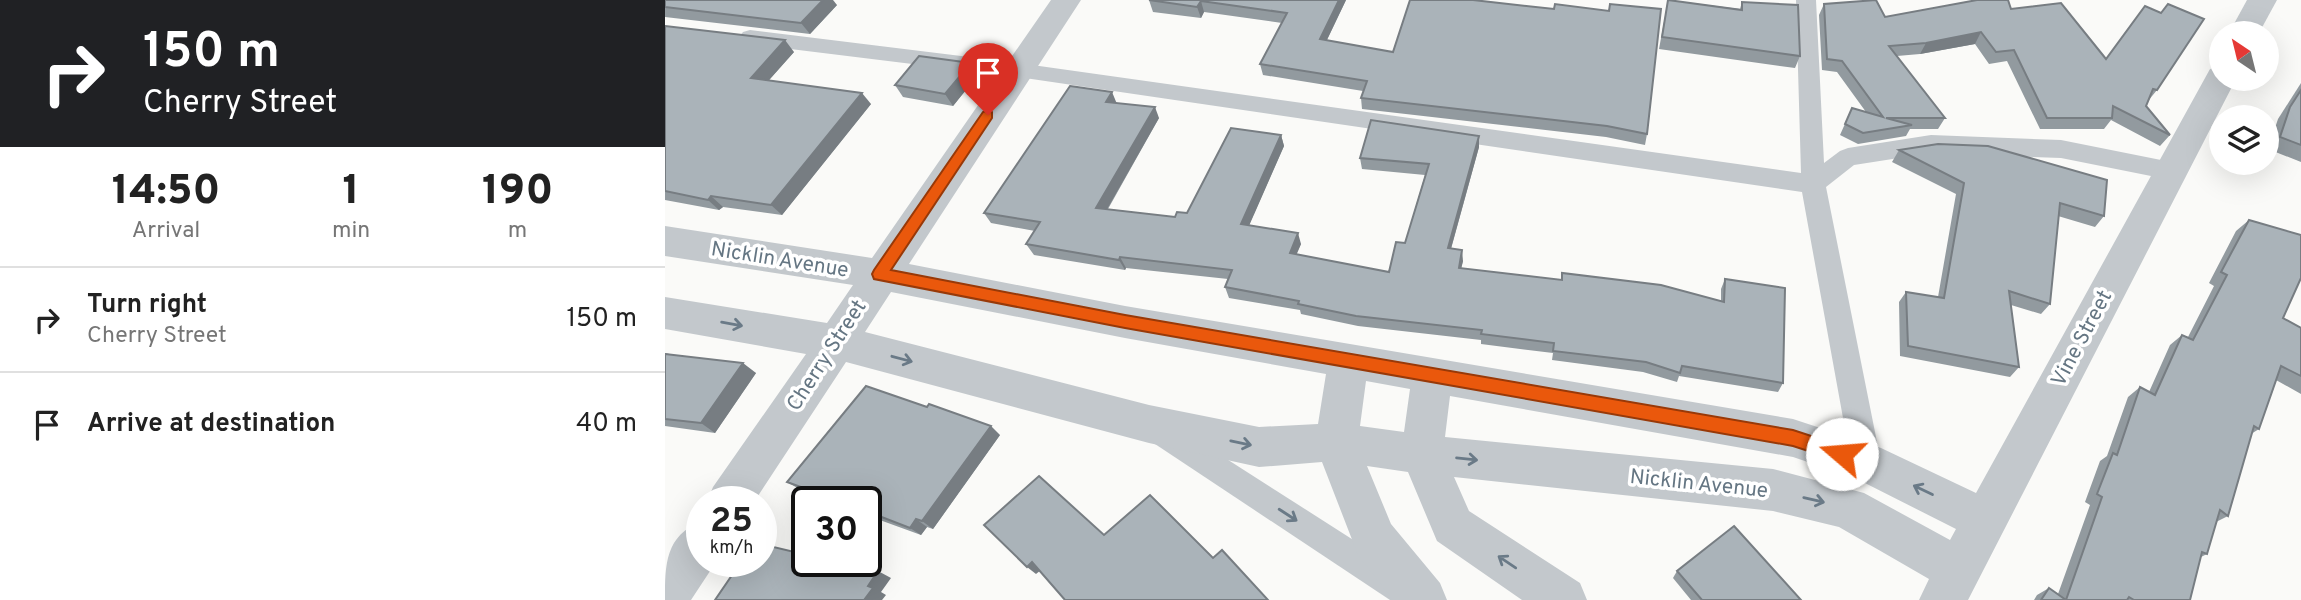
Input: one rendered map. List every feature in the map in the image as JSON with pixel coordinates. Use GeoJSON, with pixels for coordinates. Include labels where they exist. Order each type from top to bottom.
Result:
{"type":"FeatureCollection","features":[{"type":"Feature","properties":{"kind":"street","name":"Cherry Street"},"geometry":{"type":"LineString","coordinates":[[740,486],[879,274],[1066,0]]}},
{"type":"Feature","properties":{"kind":"street"},"geometry":{"type":"LineString","coordinates":[[2251,21],[2262,0]]}},
{"type":"Feature","properties":{"kind":"street","name":"Vine Street"},"geometry":{"type":"LineString","coordinates":[[1950,585],[2214,91]]}},
{"type":"Feature","properties":{"kind":"street","name":"Nicklin Avenue"},"geometry":{"type":"LineString","coordinates":[[665,241],[879,274],[1138,324],[1793,438],[1866,462],[1984,520]]}},
{"type":"Feature","properties":{"kind":"street","name":"Nicklin Avenue"},"geometry":{"type":"LineString","coordinates":[[665,313],[836,342],[1149,424],[1259,447],[1336,442],[1422,454],[1773,490],[1848,508],[1950,585]]}},
{"type":"Feature","properties":{"kind":"street"},"geometry":{"type":"LineString","coordinates":[[1349,360],[1336,442],[1374,539],[1421,600]]}},
{"type":"Feature","properties":{"kind":"street"},"geometry":{"type":"LineString","coordinates":[[1432,375],[1422,454],[1453,526],[1563,600]]}},
{"type":"Feature","properties":{"kind":"street"},"geometry":{"type":"LineString","coordinates":[[665,598],[686,567]]}},
{"type":"Feature","properties":{"kind":"lane"},"geometry":{"type":"LineString","coordinates":[[1807,0],[1813,184],[1866,462]]}},
{"type":"Feature","properties":{"kind":"lane"},"geometry":{"type":"LineString","coordinates":[[733,34],[1019,70],[1813,184],[1848,157],[1931,144],[2061,149],[2171,171]]}},
{"type":"Feature","properties":{"kind":"lane"},"geometry":{"type":"LineString","coordinates":[[1149,424],[1421,600]]}},
{"type":"Feature","properties":{"kind":"building"},"geometry":{"type":"Polygon","coordinates":[[[665,0],[823,0],[801,23],[665,7],[665,0]]]}},
{"type":"Feature","properties":{"kind":"building"},"geometry":{"type":"Polygon","coordinates":[[[1149,0],[1339,0],[1320,39],[1393,52],[1410,0],[1473,0],[1554,9],[1555,4],[1609,11],[1610,4],[1661,9],[1647,134],[1607,126],[1361,98],[1367,81],[1260,64],[1287,13],[1201,1],[1197,7],[1149,0]]]}},
{"type":"Feature","properties":{"kind":"building"},"geometry":{"type":"Polygon","coordinates":[[[1668,0],[1742,10],[1742,2],[1798,5],[1800,56],[1662,37],[1668,0]]]}},
{"type":"Feature","properties":{"kind":"building"},"geometry":{"type":"Polygon","coordinates":[[[1876,0],[1885,17],[1977,0],[2008,0],[2011,9],[2061,3],[2106,59],[2145,6],[2161,13],[2168,4],[2204,19],[2157,90],[2153,89],[2146,106],[2170,135],[2113,106],[2112,118],[2047,118],[2014,50],[1996,52],[1981,32],[1926,43],[1889,46],[1945,118],[1886,118],[1912,125],[1863,133],[1845,124],[1852,108],[1883,117],[1842,61],[1827,59],[1824,4],[1876,0]]]}},
{"type":"Feature","properties":{"kind":"building"},"geometry":{"type":"Polygon","coordinates":[[[665,26],[785,40],[751,78],[862,93],[771,205],[711,196],[708,200],[665,191],[665,26]]]}},
{"type":"Feature","properties":{"kind":"building"},"geometry":{"type":"Polygon","coordinates":[[[919,56],[971,63],[945,94],[895,85],[919,56]]]}},
{"type":"Feature","properties":{"kind":"building"},"geometry":{"type":"Polygon","coordinates":[[[1070,86],[1112,92],[1106,102],[1155,107],[1096,208],[1175,217],[1177,212],[1187,213],[1231,128],[1281,135],[1241,224],[1298,233],[1290,253],[1389,272],[1396,242],[1405,243],[1429,164],[1360,158],[1371,120],[1479,136],[1448,248],[1462,250],[1459,268],[1562,280],[1562,273],[1661,285],[1724,302],[1725,279],[1785,288],[1783,383],[1682,366],[1680,373],[1646,362],[1553,351],[1554,343],[1481,334],[1482,330],[1356,316],[1298,304],[1299,301],[1225,287],[1232,270],[1120,257],[1119,260],[1026,244],[1040,222],[984,213],[1070,86]]]}},
{"type":"Feature","properties":{"kind":"building"},"geometry":{"type":"Polygon","coordinates":[[[2301,90],[2301,145],[2280,137],[2290,107],[2301,90]]]}},
{"type":"Feature","properties":{"kind":"building"},"geometry":{"type":"Polygon","coordinates":[[[1938,144],[1988,146],[2107,180],[2104,216],[2060,203],[2050,304],[2009,291],[2019,367],[1908,346],[1906,292],[1944,298],[1964,183],[1899,150],[1938,144]]]}},
{"type":"Feature","properties":{"kind":"building"},"geometry":{"type":"Polygon","coordinates":[[[2249,220],[2301,235],[2301,278],[2283,318],[2301,328],[2301,376],[2281,366],[2259,429],[2254,426],[2228,516],[2220,510],[2207,554],[2202,552],[2190,600],[2134,600],[2129,597],[2127,600],[2066,600],[2102,497],[2097,494],[2113,453],[2117,455],[2140,387],[2155,395],[2182,335],[2193,340],[2227,275],[2221,272],[2249,220]]]}},
{"type":"Feature","properties":{"kind":"building"},"geometry":{"type":"Polygon","coordinates":[[[665,354],[743,363],[701,423],[665,419],[665,354]]]}},
{"type":"Feature","properties":{"kind":"building"},"geometry":{"type":"Polygon","coordinates":[[[866,386],[991,426],[922,521],[916,519],[910,528],[882,517],[882,486],[798,486],[787,482],[866,386]]]}},
{"type":"Feature","properties":{"kind":"building"},"geometry":{"type":"Polygon","coordinates":[[[1039,476],[1104,535],[1150,495],[1213,558],[1222,550],[1268,600],[1065,600],[1032,562],[1027,567],[984,525],[1039,476]]]}},
{"type":"Feature","properties":{"kind":"building"},"geometry":{"type":"Polygon","coordinates":[[[1734,526],[1801,600],[1702,600],[1677,571],[1734,526]]]}},
{"type":"Feature","properties":{"kind":"building"},"geometry":{"type":"Polygon","coordinates":[[[777,548],[791,551],[791,577],[874,577],[868,586],[873,588],[864,600],[715,600],[731,577],[777,577],[777,548]]]}},
{"type":"Feature","properties":{"kind":"building"},"geometry":{"type":"Polygon","coordinates":[[[2049,588],[2066,600],[2041,600],[2049,588]]]}},
{"type":"Feature","properties":{"kind":"route"},"geometry":{"type":"LineString","coordinates":[[988,115],[879,274],[1125,321],[1793,438],[1842,454]]}}]}
